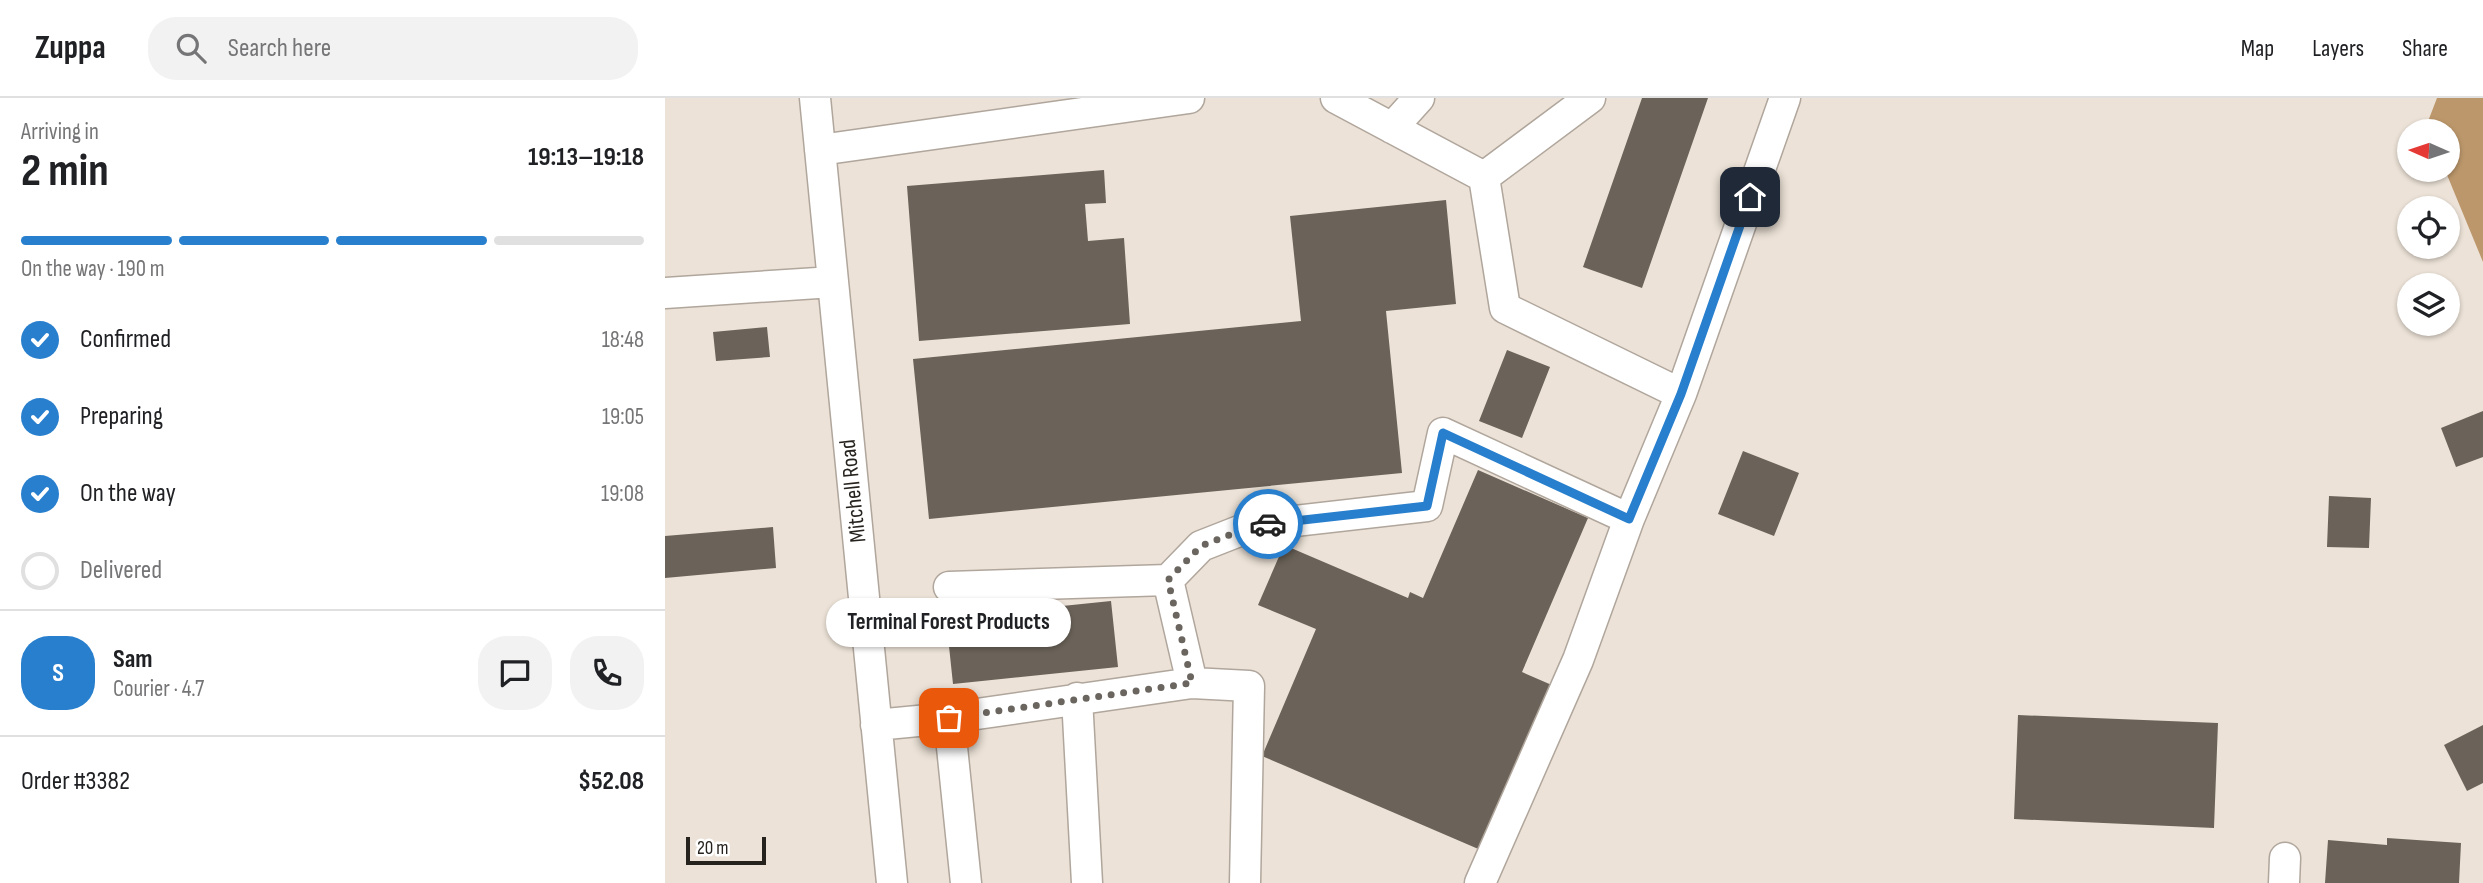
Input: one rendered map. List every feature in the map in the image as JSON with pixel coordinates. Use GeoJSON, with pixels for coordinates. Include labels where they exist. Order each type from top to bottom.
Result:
{"type":"FeatureCollection","features":[{"type":"Feature","properties":{"kind":"street","name":"Mitchell Road"},"geometry":{"type":"LineString","coordinates":[[815,98],[892,883]]}},
{"type":"Feature","properties":{"kind":"street"},"geometry":{"type":"LineString","coordinates":[[820,150],[1047,108],[1189,98]]}},
{"type":"Feature","properties":{"kind":"street"},"geometry":{"type":"LineString","coordinates":[[1336,98],[1484,177]]}},
{"type":"Feature","properties":{"kind":"street"},"geometry":{"type":"LineString","coordinates":[[1392,128],[1419,98]]}},
{"type":"Feature","properties":{"kind":"street"},"geometry":{"type":"LineString","coordinates":[[1484,177],[1590,98]]}},
{"type":"Feature","properties":{"kind":"street"},"geometry":{"type":"LineString","coordinates":[[1480,883],[1578,660],[1629,519],[1681,394],[1785,98]]}},
{"type":"Feature","properties":{"kind":"street"},"geometry":{"type":"LineString","coordinates":[[1484,177],[1505,309],[1681,394]]}},
{"type":"Feature","properties":{"kind":"street"},"geometry":{"type":"LineString","coordinates":[[665,293],[833,282]]}},
{"type":"Feature","properties":{"kind":"street"},"geometry":{"type":"LineString","coordinates":[[949,587],[1168,580],[1201,546],[1252,526],[1427,506],[1443,433],[1629,519]]}},
{"type":"Feature","properties":{"kind":"street"},"geometry":{"type":"LineString","coordinates":[[1168,580],[1192,683]]}},
{"type":"Feature","properties":{"kind":"street"},"geometry":{"type":"LineString","coordinates":[[876,725],[949,718],[1192,683],[1249,686],[1245,883]]}},
{"type":"Feature","properties":{"kind":"street"},"geometry":{"type":"LineString","coordinates":[[1077,698],[1087,883]]}},
{"type":"Feature","properties":{"kind":"street"},"geometry":{"type":"LineString","coordinates":[[949,718],[966,883]]}},
{"type":"Feature","properties":{"kind":"shaded area"},"geometry":{"type":"Polygon","coordinates":[[[2437,98],[2483,98],[2483,262],[2460,206],[2460,196],[2456,196],[2450,182],[2461,182],[2461,119],[2429,119],[2437,98]]]}},
{"type":"Feature","properties":{"kind":"building"},"geometry":{"type":"Polygon","coordinates":[[[1642,98],[1708,98],[1642,288],[1583,267],[1642,98]]]}},
{"type":"Feature","properties":{"kind":"building"},"geometry":{"type":"Polygon","coordinates":[[[1104,170],[1106,203],[1085,204],[1088,241],[1124,238],[1130,324],[919,341],[907,186],[1104,170]]]}},
{"type":"Feature","properties":{"kind":"building"},"geometry":{"type":"Polygon","coordinates":[[[1446,200],[1456,304],[1386,311],[1402,473],[929,519],[913,359],[1301,321],[1290,216],[1446,200]]]}},
{"type":"Feature","properties":{"kind":"building"},"geometry":{"type":"Polygon","coordinates":[[[767,327],[770,357],[716,361],[713,332],[767,327]]]}},
{"type":"Feature","properties":{"kind":"building"},"geometry":{"type":"Polygon","coordinates":[[[1507,350],[1550,367],[1522,438],[1479,421],[1507,350]]]}},
{"type":"Feature","properties":{"kind":"building"},"geometry":{"type":"Polygon","coordinates":[[[2483,411],[2483,457],[2456,467],[2441,428],[2483,411]]]}},
{"type":"Feature","properties":{"kind":"building"},"geometry":{"type":"Polygon","coordinates":[[[1743,451],[1799,473],[1774,536],[1718,514],[1743,451]]]}},
{"type":"Feature","properties":{"kind":"building"},"geometry":{"type":"Polygon","coordinates":[[[1478,470],[1588,518],[1522,672],[1554,686],[1483,851],[1262,756],[1316,629],[1258,605],[1284,545],[1408,598],[1410,592],[1423,598],[1478,470]]]}},
{"type":"Feature","properties":{"kind":"building"},"geometry":{"type":"Polygon","coordinates":[[[2329,496],[2371,498],[2369,548],[2327,547],[2329,496]]]}},
{"type":"Feature","properties":{"kind":"building"},"geometry":{"type":"Polygon","coordinates":[[[773,527],[776,568],[665,578],[665,536],[773,527]]]}},
{"type":"Feature","properties":{"kind":"building"},"geometry":{"type":"Polygon","coordinates":[[[1111,601],[1118,667],[953,684],[946,618],[1111,601]]]}},
{"type":"Feature","properties":{"kind":"building"},"geometry":{"type":"Polygon","coordinates":[[[2018,715],[2218,723],[2214,828],[2014,819],[2018,715]]]}},
{"type":"Feature","properties":{"kind":"building"},"geometry":{"type":"Polygon","coordinates":[[[2483,725],[2483,783],[2467,791],[2444,745],[2483,725]]]}},
{"type":"Feature","properties":{"kind":"building"},"geometry":{"type":"Polygon","coordinates":[[[2387,838],[2461,843],[2459,883],[2325,883],[2328,840],[2387,845],[2387,838]]]}},
{"type":"Feature","properties":{"kind":"way so far"},"geometry":{"type":"LineString","coordinates":[[949,718],[1192,683],[1168,580],[1201,546],[1252,526],[1268,524]]}},
{"type":"Feature","properties":{"kind":"place","name":"Terminal Forest Products"},"geometry":{"type":"Point","coordinates":[949,718]}},
{"type":"Feature","properties":{"kind":"route"},"geometry":{"type":"LineString","coordinates":[[1268,524],[1427,506],[1443,433],[1629,519],[1681,394],[1750,197]]}}]}
